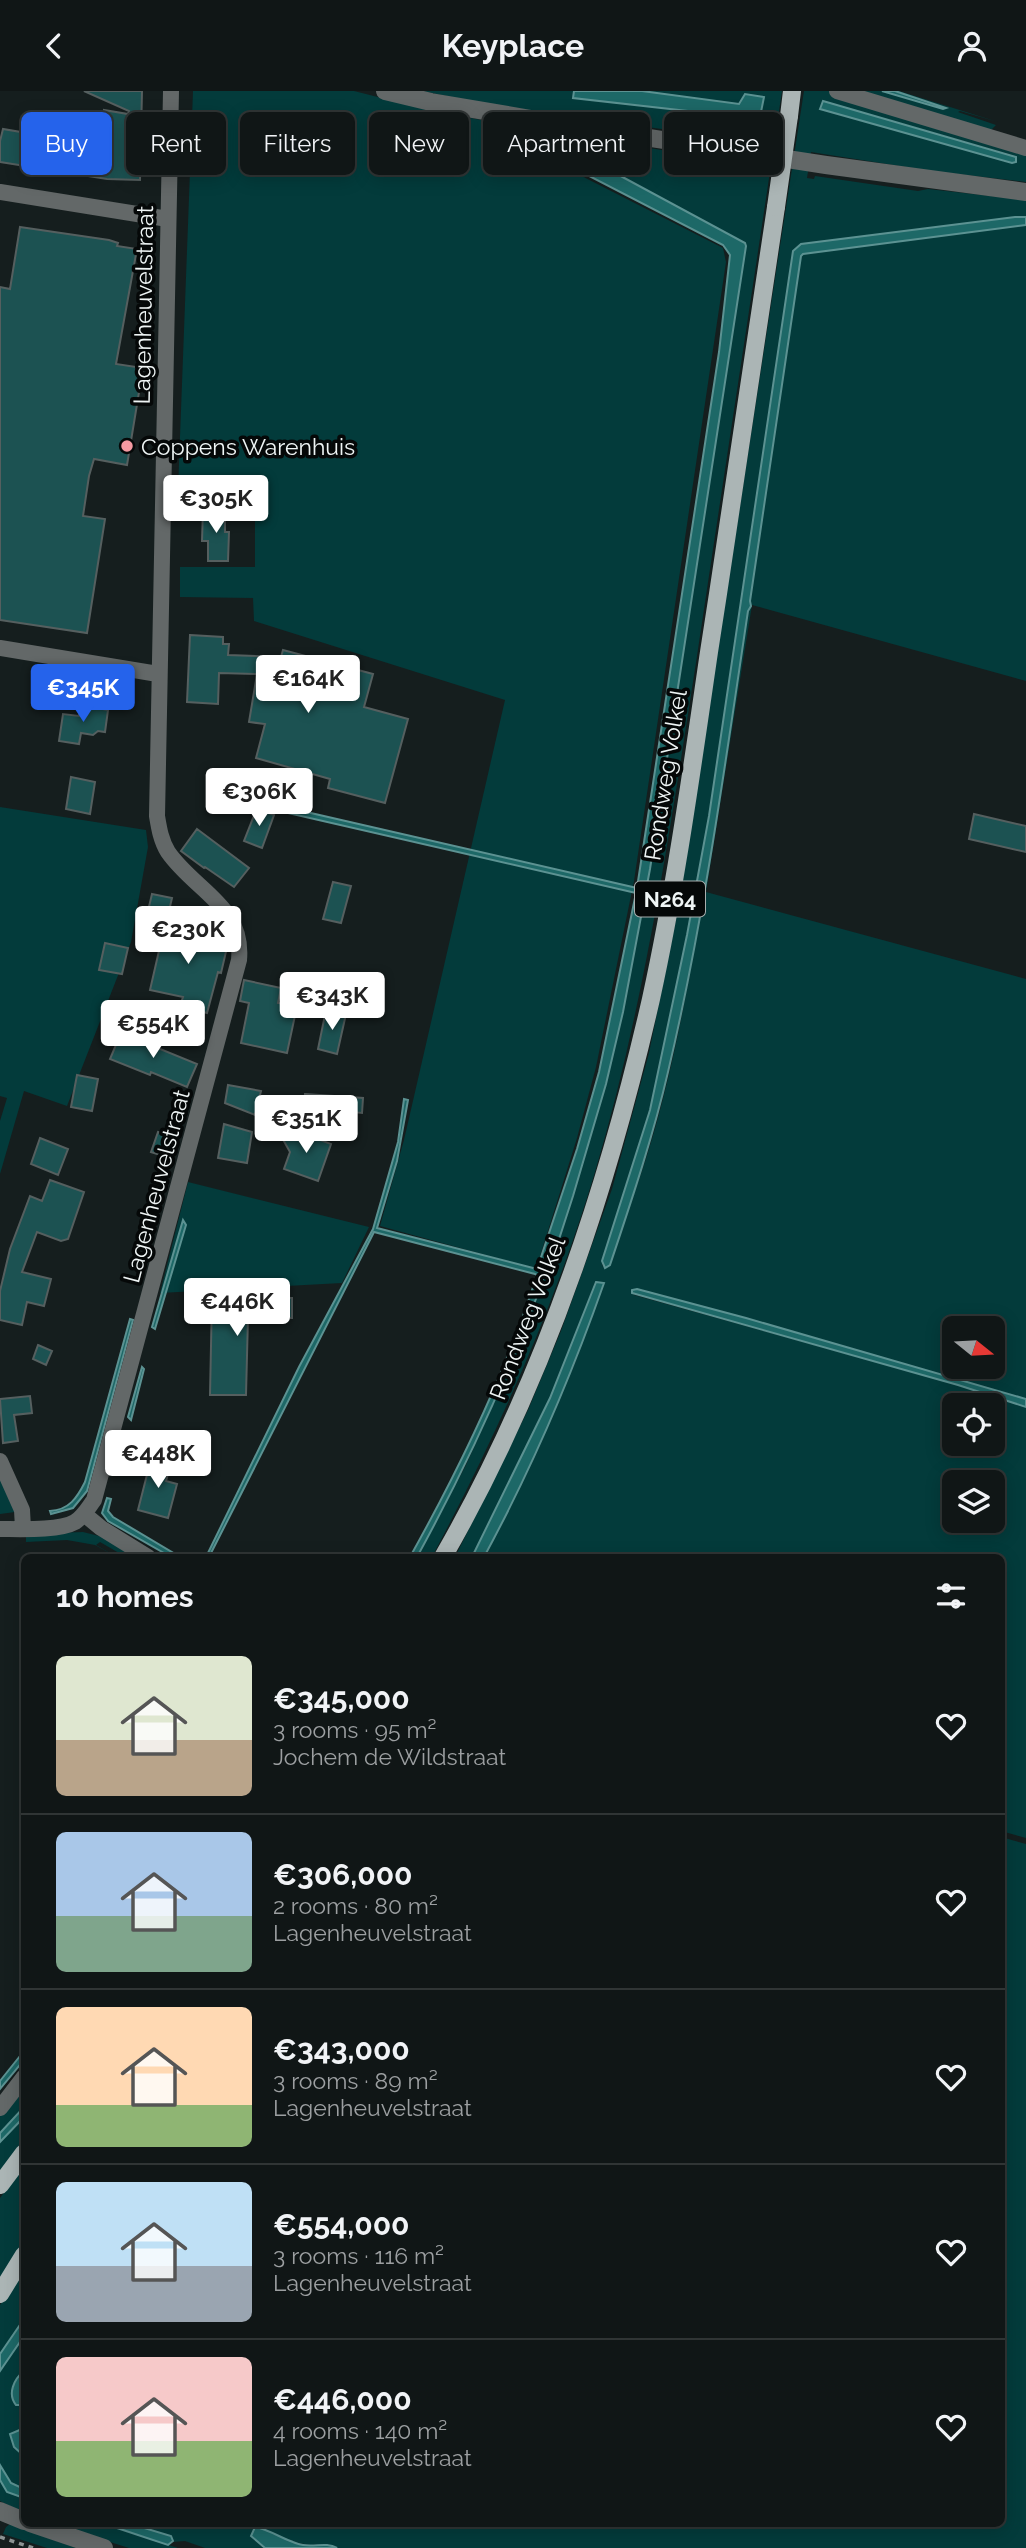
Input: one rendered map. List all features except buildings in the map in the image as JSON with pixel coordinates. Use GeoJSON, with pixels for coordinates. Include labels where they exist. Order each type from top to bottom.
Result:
{"type":"FeatureCollection","features":[{"type":"Feature","properties":{"kind":"main road","name":"Rondweg Volkel"},"geometry":{"type":"LineString","coordinates":[[445,1554],[490,1469],[541,1355],[589,1224],[639,1047],[659,958],[684,821],[792,91]]}},
{"type":"Feature","properties":{"kind":"main road"},"geometry":{"type":"LineString","coordinates":[[0,2185],[21,2157]]}},
{"type":"Feature","properties":{"kind":"main road"},"geometry":{"type":"LineString","coordinates":[[0,2294],[21,2260]]}},
{"type":"Feature","properties":{"kind":"street","name":"Lagenheuvelstraat"},"geometry":{"type":"LineString","coordinates":[[84,1514],[94,1500],[102,1476],[240,953],[237,931],[230,916],[167,851],[161,835],[156,798],[171,91]]}},
{"type":"Feature","properties":{"kind":"street"},"geometry":{"type":"LineString","coordinates":[[837,91],[1026,148]]}},
{"type":"Feature","properties":{"kind":"street"},"geometry":{"type":"LineString","coordinates":[[395,92],[586,128],[1026,192]]}},
{"type":"Feature","properties":{"kind":"street"},"geometry":{"type":"LineString","coordinates":[[0,193],[168,219]]}},
{"type":"Feature","properties":{"kind":"street"},"geometry":{"type":"LineString","coordinates":[[0,648],[158,674]]}},
{"type":"Feature","properties":{"kind":"street"},"geometry":{"type":"LineString","coordinates":[[0,1461],[22,1510],[23,1528]]}},
{"type":"Feature","properties":{"kind":"street"},"geometry":{"type":"LineString","coordinates":[[0,1529],[73,1523],[84,1514],[143,1554]]}},
{"type":"Feature","properties":{"kind":"street"},"geometry":{"type":"LineString","coordinates":[[0,2108],[21,2081]]}},
{"type":"Feature","properties":{"kind":"street"},"geometry":{"type":"LineString","coordinates":[[0,2511],[21,2520]]}},
{"type":"Feature","properties":{"kind":"street"},"geometry":{"type":"LineString","coordinates":[[42,2527],[104,2548]]}},
{"type":"Feature","properties":{"kind":"path"},"geometry":{"type":"LineString","coordinates":[[0,2537],[33,2548]]}},
{"type":"Feature","properties":{"kind":"shaded area"},"geometry":{"type":"Polygon","coordinates":[[[193,91],[354,91],[439,112],[369,112],[369,175],[469,175],[469,118],[483,120],[483,175],[580,175],[723,248],[726,262],[634,881],[596,1067],[536,1269],[380,1226],[404,1140],[505,700],[254,621],[253,598],[180,597],[180,567],[255,567],[255,494],[178,490],[190,175],[226,175],[226,112],[192,112],[193,91]]]}},
{"type":"Feature","properties":{"kind":"shaded area"},"geometry":{"type":"Polygon","coordinates":[[[422,91],[574,91],[573,97],[761,112],[664,112],[664,129],[650,127],[650,112],[536,112],[422,91]]]}},
{"type":"Feature","properties":{"kind":"shaded area"},"geometry":{"type":"Polygon","coordinates":[[[574,91],[642,91],[739,104],[745,94],[764,97],[761,112],[697,112],[573,98],[574,91]]]}},
{"type":"Feature","properties":{"kind":"shaded area"},"geometry":{"type":"Polygon","coordinates":[[[642,91],[782,91],[779,112],[761,112],[763,97],[739,104],[642,91]]]}},
{"type":"Feature","properties":{"kind":"shaded area"},"geometry":{"type":"Polygon","coordinates":[[[804,91],[831,91],[831,95],[1026,154],[1026,182],[931,171],[811,152],[807,178],[814,179],[815,176],[918,191],[928,189],[1018,199],[1026,201],[1026,217],[801,244],[793,251],[709,816],[687,935],[650,1110],[602,1263],[603,1267],[623,1222],[656,1127],[689,977],[748,611],[751,606],[801,256],[1026,225],[1026,681],[752,605],[706,892],[1026,979],[1026,1399],[957,1379],[1005,1379],[1005,1316],[942,1316],[942,1375],[746,1318],[637,1289],[632,1290],[634,1295],[983,1393],[942,1393],[942,1456],[1005,1456],[1005,1400],[1026,1407],[1026,1838],[1005,1832],[1005,1554],[484,1554],[575,1363],[604,1283],[595,1283],[550,1398],[473,1554],[456,1554],[528,1410],[561,1331],[612,1189],[649,1053],[677,914],[804,91]],[[823,101],[820,109],[1016,156],[823,101]]]}},
{"type":"Feature","properties":{"kind":"shaded area"},"geometry":{"type":"Polygon","coordinates":[[[853,91],[882,91],[945,108],[895,91],[899,91],[998,122],[958,112],[996,125],[990,131],[853,91]]]}},
{"type":"Feature","properties":{"kind":"shaded area"},"geometry":{"type":"Polygon","coordinates":[[[882,91],[895,91],[946,108],[943,109],[882,91]]]}},
{"type":"Feature","properties":{"kind":"shaded area"},"geometry":{"type":"Polygon","coordinates":[[[823,101],[1016,157],[1016,162],[820,109],[823,101]]]}},
{"type":"Feature","properties":{"kind":"shaded area"},"geometry":{"type":"Polygon","coordinates":[[[650,148],[664,150],[664,175],[769,175],[677,786],[655,916],[613,1108],[579,1222],[523,1369],[434,1554],[419,1554],[465,1467],[507,1374],[539,1278],[542,1279],[606,1084],[623,1012],[650,869],[745,243],[618,175],[650,175],[650,148]]]}},
{"type":"Feature","properties":{"kind":"shaded area"},"geometry":{"type":"Polygon","coordinates":[[[587,175],[619,175],[745,243],[746,246],[650,869],[623,1012],[606,1084],[550,1267],[543,1279],[535,1274],[374,1232],[211,1554],[207,1554],[299,1367],[373,1229],[398,1142],[404,1099],[408,1100],[397,1161],[377,1228],[537,1269],[577,1149],[599,1072],[636,893],[288,813],[289,808],[637,888],[719,352],[730,255],[723,245],[587,175]]]}},
{"type":"Feature","properties":{"kind":"shaded area"},"geometry":{"type":"Polygon","coordinates":[[[1026,217],[1026,225],[801,256],[751,606],[748,611],[713,842],[681,1015],[656,1121],[610,1265],[605,1268],[602,1261],[650,1110],[709,816],[793,251],[801,244],[1026,217]]]}},
{"type":"Feature","properties":{"kind":"shaded area"},"geometry":{"type":"Polygon","coordinates":[[[0,807],[146,830],[148,847],[131,942],[67,1106],[24,1091],[0,1174],[0,1121],[7,1098],[0,1096],[0,807]]]}},
{"type":"Feature","properties":{"kind":"shaded area"},"geometry":{"type":"Polygon","coordinates":[[[188,1182],[369,1227],[342,1283],[160,1293],[188,1182]]]}},
{"type":"Feature","properties":{"kind":"shaded area"},"geometry":{"type":"Polygon","coordinates":[[[183,1220],[186,1225],[155,1329],[152,1327],[183,1220]]]}},
{"type":"Feature","properties":{"kind":"shaded area"},"geometry":{"type":"Polygon","coordinates":[[[596,1282],[604,1283],[534,1457],[486,1554],[473,1554],[550,1398],[596,1282]]]}},
{"type":"Feature","properties":{"kind":"shaded area"},"geometry":{"type":"Polygon","coordinates":[[[534,1284],[538,1285],[539,1291],[483,1426],[419,1554],[412,1554],[478,1424],[534,1284]]]}},
{"type":"Feature","properties":{"kind":"shaded area"},"geometry":{"type":"Polygon","coordinates":[[[637,1289],[746,1318],[942,1375],[942,1379],[957,1379],[1026,1399],[1026,1407],[1005,1400],[1005,1393],[983,1393],[632,1293],[632,1290],[637,1289]]]}},
{"type":"Feature","properties":{"kind":"shaded area"},"geometry":{"type":"Polygon","coordinates":[[[130,1319],[133,1320],[87,1491],[73,1508],[51,1514],[50,1511],[72,1502],[85,1482],[130,1319]]]}},
{"type":"Feature","properties":{"kind":"shaded area"},"geometry":{"type":"Polygon","coordinates":[[[142,1367],[144,1369],[131,1420],[128,1417],[142,1367]]]}},
{"type":"Feature","properties":{"kind":"shaded area"},"geometry":{"type":"Polygon","coordinates":[[[0,1471],[15,1512],[0,1514],[0,1471]]]}},
{"type":"Feature","properties":{"kind":"shaded area"},"geometry":{"type":"Polygon","coordinates":[[[107,1498],[111,1499],[108,1511],[113,1517],[175,1554],[166,1554],[108,1521],[102,1513],[107,1498]]]}},
{"type":"Feature","properties":{"kind":"shaded area"},"geometry":{"type":"Polygon","coordinates":[[[83,1532],[107,1538],[135,1554],[121,1554],[100,1542],[96,1545],[112,1554],[95,1545],[67,1540],[26,1542],[26,1534],[83,1532]]]}},
{"type":"Feature","properties":{"kind":"shaded area"},"geometry":{"type":"Polygon","coordinates":[[[1005,1838],[1026,1844],[1026,2548],[337,2548],[328,2544],[311,2545],[251,2536],[265,2548],[205,2548],[185,2541],[172,2542],[171,2536],[141,2527],[1005,2527],[1005,1838]]]}},
{"type":"Feature","properties":{"kind":"shaded area"},"geometry":{"type":"Polygon","coordinates":[[[21,2055],[21,2064],[0,2089],[0,2081],[21,2055]]]}},
{"type":"Feature","properties":{"kind":"shaded area"},"geometry":{"type":"Polygon","coordinates":[[[21,2088],[21,2110],[0,2133],[0,2115],[21,2088]]]}},
{"type":"Feature","properties":{"kind":"shaded area"},"geometry":{"type":"Polygon","coordinates":[[[21,2110],[21,2120],[0,2142],[0,2133],[21,2110]]]}},
{"type":"Feature","properties":{"kind":"shaded area"},"geometry":{"type":"Polygon","coordinates":[[[21,2120],[21,2148],[0,2177],[0,2142],[21,2120]]]}},
{"type":"Feature","properties":{"kind":"shaded area"},"geometry":{"type":"Polygon","coordinates":[[[21,2169],[21,2245],[0,2282],[0,2198],[21,2169]]]}},
{"type":"Feature","properties":{"kind":"shaded area"},"geometry":{"type":"Polygon","coordinates":[[[21,2271],[21,2323],[0,2354],[0,2305],[21,2271]]]}},
{"type":"Feature","properties":{"kind":"shaded area"},"geometry":{"type":"Polygon","coordinates":[[[21,2323],[21,2340],[0,2371],[0,2354],[21,2323]]]}},
{"type":"Feature","properties":{"kind":"shaded area"},"geometry":{"type":"Polygon","coordinates":[[[21,2340],[21,2375],[15,2382],[21,2402],[21,2431],[14,2447],[21,2453],[21,2488],[11,2483],[0,2465],[0,2371],[21,2340]]]}},
{"type":"Feature","properties":{"kind":"shaded area"},"geometry":{"type":"Polygon","coordinates":[[[21,2374],[21,2405],[16,2405],[12,2396],[17,2378],[21,2374]]]}},
{"type":"Feature","properties":{"kind":"shaded area"},"geometry":{"type":"Polygon","coordinates":[[[21,2429],[21,2453],[14,2447],[10,2434],[21,2429]]]}},
{"type":"Feature","properties":{"kind":"shaded area"},"geometry":{"type":"Polygon","coordinates":[[[0,2465],[11,2483],[21,2488],[21,2497],[7,2492],[0,2480],[0,2465]]]}},
{"type":"Feature","properties":{"kind":"shaded area"},"geometry":{"type":"Polygon","coordinates":[[[0,2480],[7,2492],[21,2497],[21,2512],[0,2501],[0,2480]]]}},
{"type":"Feature","properties":{"kind":"shaded area"},"geometry":{"type":"Polygon","coordinates":[[[10,2524],[76,2548],[47,2548],[3,2534],[10,2524]]]}},
{"type":"Feature","properties":{"kind":"shaded area"},"geometry":{"type":"Polygon","coordinates":[[[62,2527],[114,2527],[178,2548],[129,2548],[62,2527]]]}},
{"type":"Feature","properties":{"kind":"shaded area"},"geometry":{"type":"Polygon","coordinates":[[[114,2527],[141,2527],[171,2536],[173,2541],[168,2545],[114,2527]]]}},
{"type":"Feature","properties":{"kind":"shaded area"},"geometry":{"type":"Polygon","coordinates":[[[255,2527],[297,2543],[337,2548],[265,2548],[251,2536],[255,2527]]]}},
{"type":"Feature","properties":{"kind":"place","name":"Coppens Warenhuis"},"geometry":{"type":"Point","coordinates":[127,446]}}]}
